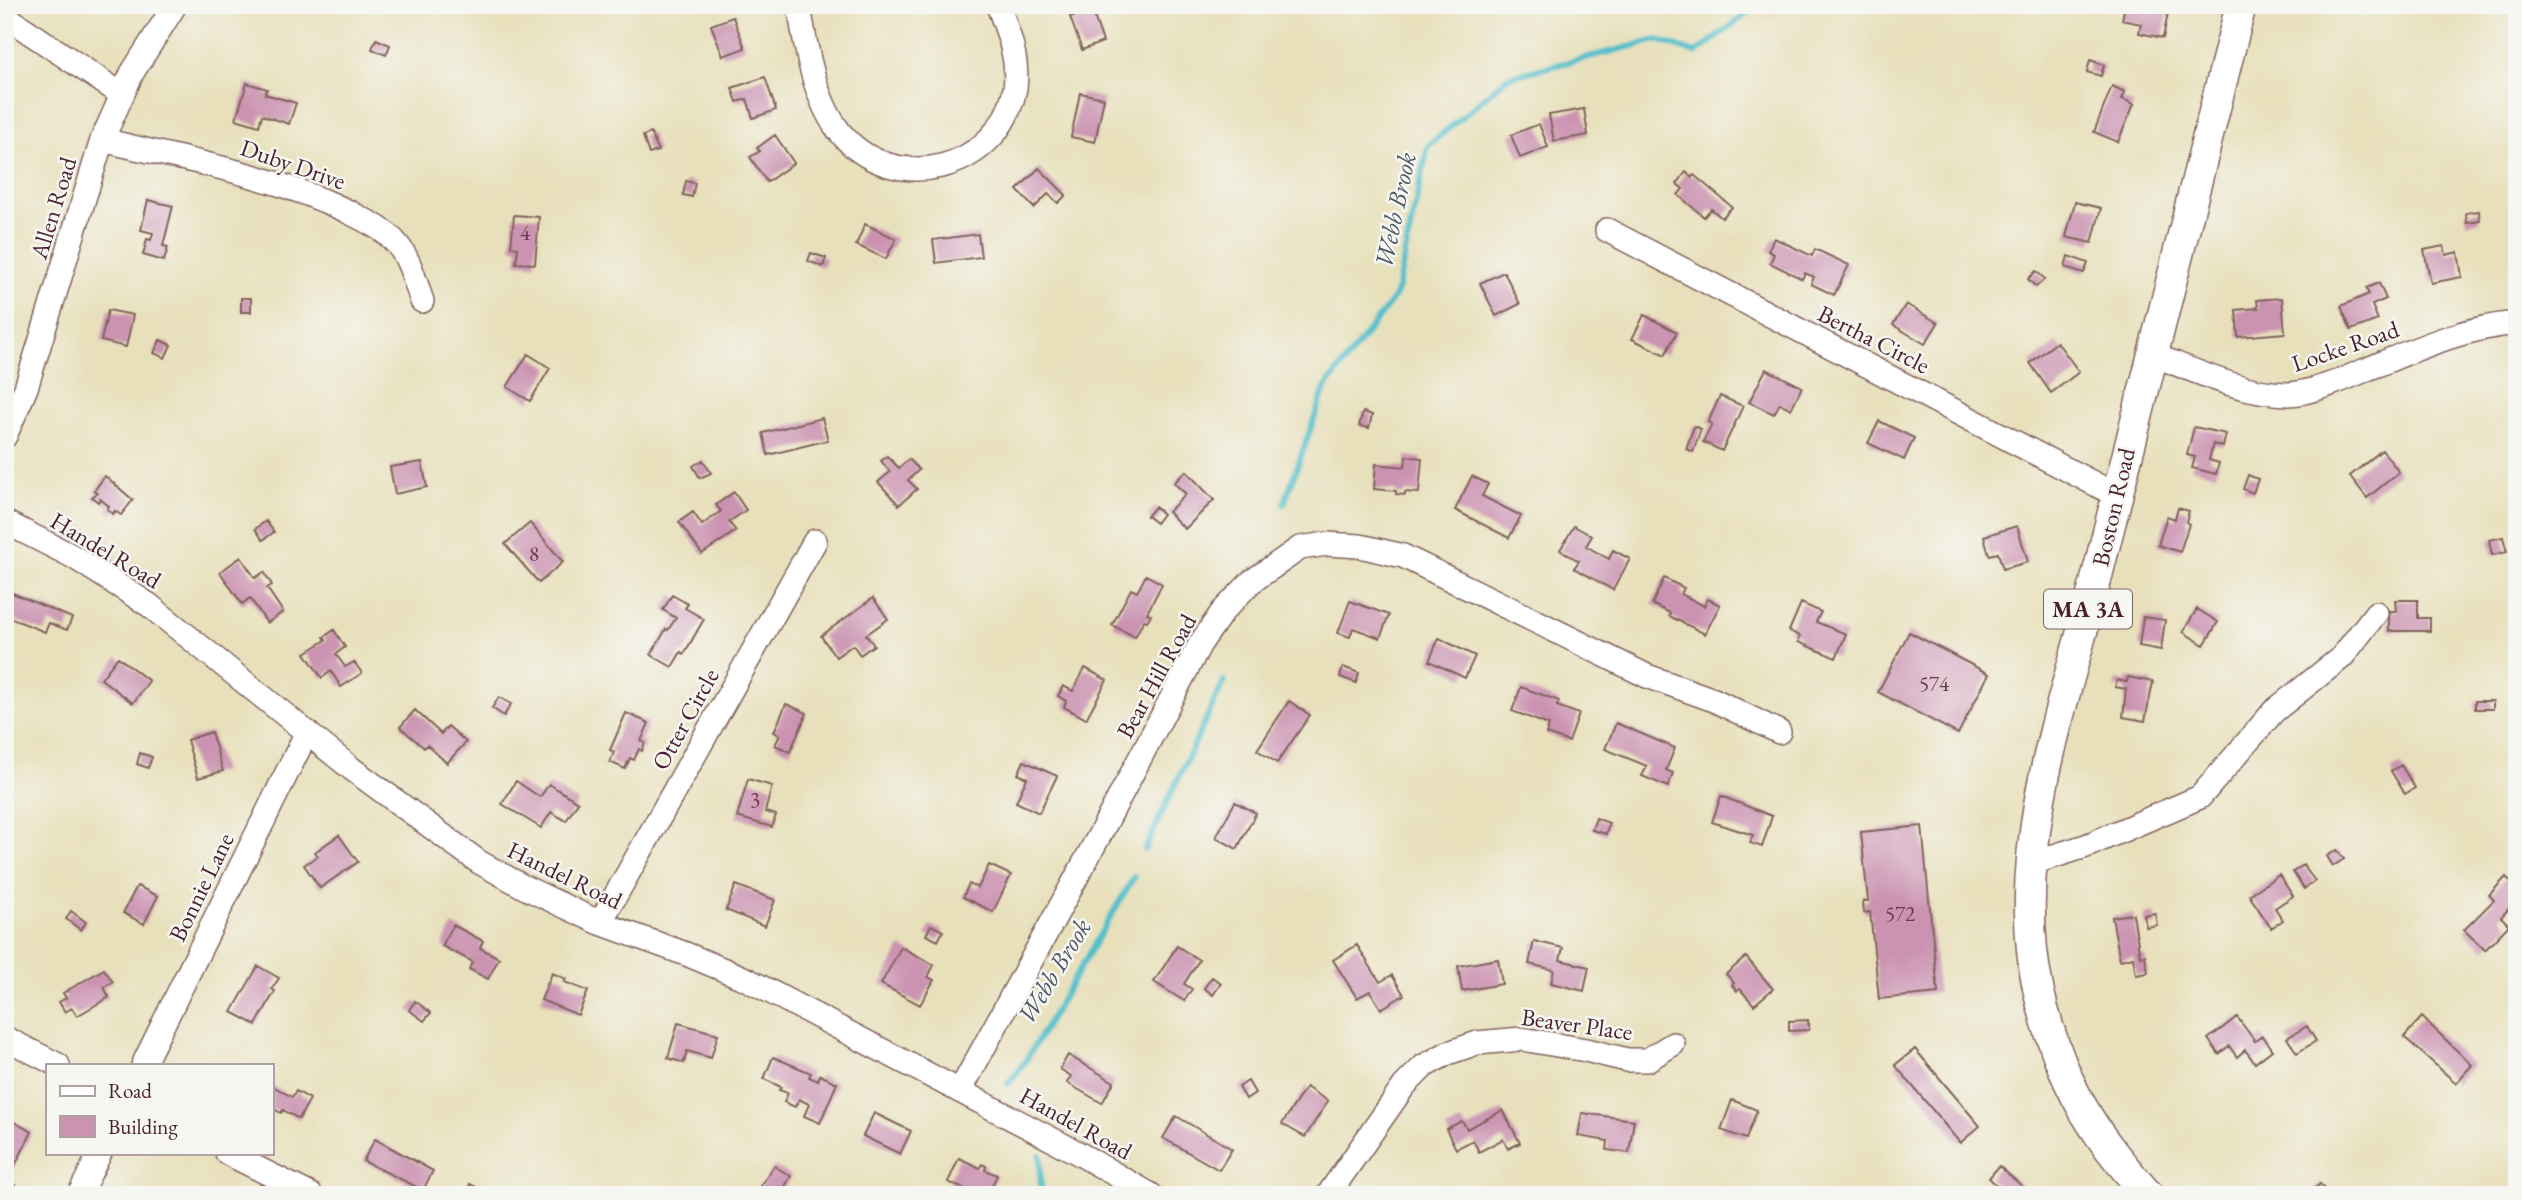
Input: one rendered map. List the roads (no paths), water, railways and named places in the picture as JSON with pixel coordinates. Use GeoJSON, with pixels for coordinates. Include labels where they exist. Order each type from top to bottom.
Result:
{"type":"FeatureCollection","features":[{"type":"Feature","properties":{"kind":"main road","name":"Boston Road"},"geometry":{"type":"LineString","coordinates":[[2148,1195],[2095,1129],[2068,1078],[2049,1032],[2032,950],[2032,863],[2047,761],[2103,554],[2151,354],[2241,5]]}},
{"type":"Feature","properties":{"kind":"street","name":"Allen Road"},"geometry":{"type":"LineString","coordinates":[[5,436],[26,387],[102,140],[121,94],[175,5]]}},
{"type":"Feature","properties":{"kind":"street"},"geometry":{"type":"LineString","coordinates":[[799,5],[812,70],[827,111],[838,131],[860,152],[873,160],[918,170],[948,165],[975,152],[997,130],[1005,117],[1013,95],[1016,71],[1011,40],[998,5]]}},
{"type":"Feature","properties":{"kind":"street"},"geometry":{"type":"LineString","coordinates":[[5,16],[121,94]]}},
{"type":"Feature","properties":{"kind":"street","name":"Duby Drive"},"geometry":{"type":"LineString","coordinates":[[102,140],[275,182],[366,220],[398,244],[422,301]]}},
{"type":"Feature","properties":{"kind":"street","name":"Bertha Circle"},"geometry":{"type":"LineString","coordinates":[[1607,230],[2116,495]]}},
{"type":"Feature","properties":{"kind":"street","name":"Locke Road"},"geometry":{"type":"LineString","coordinates":[[2151,354],[2252,389],[2292,394],[2348,377],[2450,335],[2488,326],[2517,323]]}},
{"type":"Feature","properties":{"kind":"street","name":"Handel Road"},"geometry":{"type":"LineString","coordinates":[[5,522],[74,556],[149,605],[352,769],[479,862],[600,923],[746,979],[1151,1195]]}},
{"type":"Feature","properties":{"kind":"street","name":"Otter Circle"},"geometry":{"type":"LineString","coordinates":[[600,923],[815,541]]}},
{"type":"Feature","properties":{"kind":"street","name":"Bear Hill Road"},"geometry":{"type":"LineString","coordinates":[[960,1091],[1200,644],[1223,611],[1251,582],[1300,548],[1327,544],[1360,546],[1403,556],[1647,676],[1714,700],[1779,732]]}},
{"type":"Feature","properties":{"kind":"street"},"geometry":{"type":"LineString","coordinates":[[2032,863],[2087,846],[2200,797],[2274,711],[2342,657],[2376,613]]}},
{"type":"Feature","properties":{"kind":"street","name":"Bonnie Lane"},"geometry":{"type":"LineString","coordinates":[[144,1064],[307,732]]}},
{"type":"Feature","properties":{"kind":"street"},"geometry":{"type":"LineString","coordinates":[[5,1038],[56,1064]]}},
{"type":"Feature","properties":{"kind":"street","name":"Beaver Place"},"geometry":{"type":"LineString","coordinates":[[1328,1195],[1404,1086],[1424,1066],[1448,1054],[1477,1043],[1522,1039],[1627,1060],[1647,1060],[1673,1044]]}},
{"type":"Feature","properties":{"kind":"street"},"geometry":{"type":"LineString","coordinates":[[79,1195],[100,1154]]}},
{"type":"Feature","properties":{"kind":"street"},"geometry":{"type":"LineString","coordinates":[[229,1154],[311,1195]]}},
{"type":"Feature","properties":{"kind":"waterway","name":"Webb Brook"},"geometry":{"type":"LineString","coordinates":[[1284,504],[1325,388],[1396,295],[1428,146],[1508,77],[1657,40],[1696,53],[1758,5]]}},
{"type":"Feature","properties":{"kind":"waterway","name":"Webb Brook"},"geometry":{"type":"LineString","coordinates":[[1145,849],[1224,681]]}},
{"type":"Feature","properties":{"kind":"waterway","name":"Webb Brook"},"geometry":{"type":"LineString","coordinates":[[1008,1084],[1026,1060],[1134,877]]}},
{"type":"Feature","properties":{"kind":"waterway","name":"Webb Brook"},"geometry":{"type":"LineString","coordinates":[[1040,1155],[1041,1195]]}}]}
